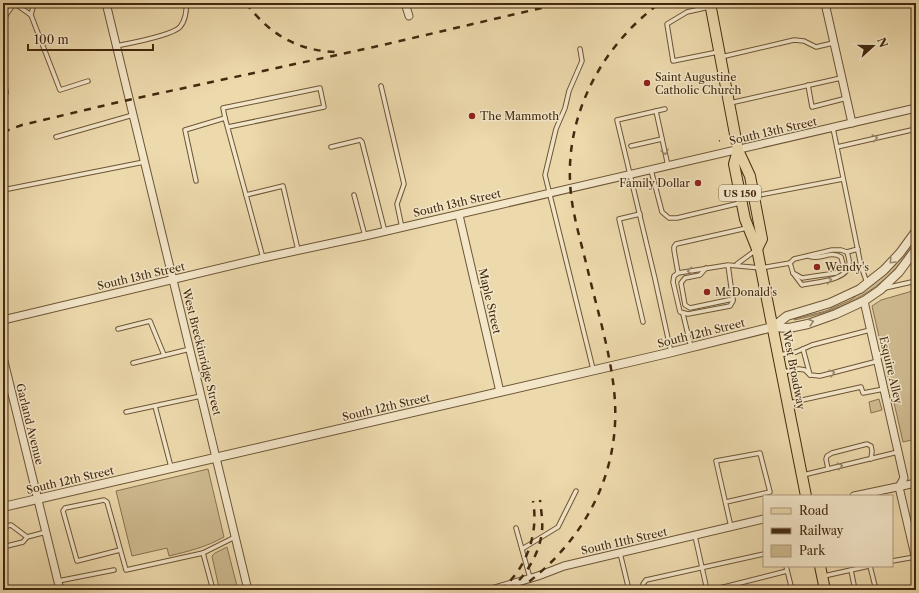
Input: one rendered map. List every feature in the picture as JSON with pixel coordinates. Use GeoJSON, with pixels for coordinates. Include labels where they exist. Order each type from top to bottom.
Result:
{"type":"FeatureCollection","features":[{"type":"Feature","properties":{"kind":"main road","name":"West Broadway"},"geometry":{"type":"LineString","coordinates":[[710,5],[738,150],[750,176],[754,196],[762,239],[757,249]]}},
{"type":"Feature","properties":{"kind":"main road","name":"West Broadway"},"geometry":{"type":"LineString","coordinates":[[738,150],[734,164],[745,219],[757,249],[806,495]]}},
{"type":"Feature","properties":{"kind":"main road"},"geometry":{"type":"LineString","coordinates":[[821,571],[825,590]]}},
{"type":"Feature","properties":{"kind":"street","name":"West Breckinridge Street"},"geometry":{"type":"LineString","coordinates":[[106,3],[248,590]]}},
{"type":"Feature","properties":{"kind":"street"},"geometry":{"type":"LineString","coordinates":[[406,3],[408,16]]}},
{"type":"Feature","properties":{"kind":"street"},"geometry":{"type":"LineString","coordinates":[[825,3],[852,123]]}},
{"type":"Feature","properties":{"kind":"street","name":"South 13th Street"},"geometry":{"type":"LineString","coordinates":[[3,320],[263,258],[385,232],[916,108]]}},
{"type":"Feature","properties":{"kind":"street","name":"Maple Street"},"geometry":{"type":"LineString","coordinates":[[459,215],[500,392]]}},
{"type":"Feature","properties":{"kind":"street"},"geometry":{"type":"LineString","coordinates":[[773,327],[787,316],[817,308],[844,298],[860,289],[884,270],[900,253],[916,231]]}},
{"type":"Feature","properties":{"kind":"street"},"geometry":{"type":"LineString","coordinates":[[773,327],[789,328],[808,324],[836,314],[864,301],[880,290],[899,272],[916,249]]}},
{"type":"Feature","properties":{"kind":"street","name":"Esquire Alley"},"geometry":{"type":"LineString","coordinates":[[864,301],[904,478],[899,487],[916,558]]}},
{"type":"Feature","properties":{"kind":"street","name":"South 12th Street"},"geometry":{"type":"LineString","coordinates":[[3,507],[773,327]]}},
{"type":"Feature","properties":{"kind":"street","name":"Garland Avenue"},"geometry":{"type":"LineString","coordinates":[[3,357],[60,590]]}},
{"type":"Feature","properties":{"kind":"street"},"geometry":{"type":"LineString","coordinates":[[863,495],[882,493],[916,483]]}},
{"type":"Feature","properties":{"kind":"street","name":"South 11th Street"},"geometry":{"type":"LineString","coordinates":[[491,590],[564,566],[763,519]]}},
{"type":"Feature","properties":{"kind":"lane"},"geometry":{"type":"LineString","coordinates":[[3,26],[6,16],[14,3],[31,15],[60,90],[88,81]]}},
{"type":"Feature","properties":{"kind":"lane"},"geometry":{"type":"LineString","coordinates":[[31,15],[34,3]]}},
{"type":"Feature","properties":{"kind":"lane"},"geometry":{"type":"LineString","coordinates":[[116,46],[172,32],[180,26],[187,12],[186,3]]}},
{"type":"Feature","properties":{"kind":"lane"},"geometry":{"type":"LineString","coordinates":[[710,5],[687,12],[667,24],[673,62],[720,55],[794,40],[804,41],[816,47],[834,42]]}},
{"type":"Feature","properties":{"kind":"lane"},"geometry":{"type":"LineString","coordinates":[[580,49],[582,61],[556,129],[545,175],[594,370]]}},
{"type":"Feature","properties":{"kind":"lane"},"geometry":{"type":"LineString","coordinates":[[3,66],[6,93],[3,96]]}},
{"type":"Feature","properties":{"kind":"lane"},"geometry":{"type":"LineString","coordinates":[[729,103],[842,77]]}},
{"type":"Feature","properties":{"kind":"lane"},"geometry":{"type":"LineString","coordinates":[[808,85],[812,107],[847,98]]}},
{"type":"Feature","properties":{"kind":"lane"},"geometry":{"type":"LineString","coordinates":[[381,86],[404,184],[397,204],[402,228]]}},
{"type":"Feature","properties":{"kind":"lane"},"geometry":{"type":"LineString","coordinates":[[228,127],[324,108],[320,88],[223,108],[225,118],[263,258]]}},
{"type":"Feature","properties":{"kind":"lane"},"geometry":{"type":"LineString","coordinates":[[665,109],[617,120],[671,352]]}},
{"type":"Feature","properties":{"kind":"lane"},"geometry":{"type":"LineString","coordinates":[[656,111],[668,166]]}},
{"type":"Feature","properties":{"kind":"lane"},"geometry":{"type":"LineString","coordinates":[[56,137],[134,115]]}},
{"type":"Feature","properties":{"kind":"lane"},"geometry":{"type":"LineString","coordinates":[[196,181],[185,130],[225,118]]}},
{"type":"Feature","properties":{"kind":"lane"},"geometry":{"type":"LineString","coordinates":[[832,128],[861,266],[867,283]]}},
{"type":"Feature","properties":{"kind":"lane"},"geometry":{"type":"LineString","coordinates":[[836,147],[916,129]]}},
{"type":"Feature","properties":{"kind":"lane"},"geometry":{"type":"LineString","coordinates":[[631,146],[662,139]]}},
{"type":"Feature","properties":{"kind":"lane"},"geometry":{"type":"LineString","coordinates":[[331,147],[360,140],[362,142],[385,232]]}},
{"type":"Feature","properties":{"kind":"lane"},"geometry":{"type":"LineString","coordinates":[[3,190],[144,162]]}},
{"type":"Feature","properties":{"kind":"lane"},"geometry":{"type":"LineString","coordinates":[[651,170],[662,212],[669,218],[677,218],[742,203]]}},
{"type":"Feature","properties":{"kind":"lane"},"geometry":{"type":"LineString","coordinates":[[754,196],[843,178]]}},
{"type":"Feature","properties":{"kind":"lane"},"geometry":{"type":"LineString","coordinates":[[246,195],[283,186],[298,250]]}},
{"type":"Feature","properties":{"kind":"lane"},"geometry":{"type":"LineString","coordinates":[[354,195],[365,236]]}},
{"type":"Feature","properties":{"kind":"lane"},"geometry":{"type":"LineString","coordinates":[[640,214],[619,219],[643,322]]}},
{"type":"Feature","properties":{"kind":"lane"},"geometry":{"type":"LineString","coordinates":[[678,273],[674,250],[676,244],[748,228]]}},
{"type":"Feature","properties":{"kind":"lane"},"geometry":{"type":"LineString","coordinates":[[737,265],[757,249]]}},
{"type":"Feature","properties":{"kind":"lane"},"geometry":{"type":"LineString","coordinates":[[691,347],[683,314],[680,312],[673,282],[674,276],[678,273],[728,265],[761,268],[790,263],[794,259],[832,250],[847,252],[858,249]]}},
{"type":"Feature","properties":{"kind":"lane"},"geometry":{"type":"LineString","coordinates":[[790,263],[793,273],[802,285],[838,278],[847,271],[850,264],[847,252]]}},
{"type":"Feature","properties":{"kind":"lane"},"geometry":{"type":"LineString","coordinates":[[793,273],[802,278],[810,278],[836,272],[840,270],[843,264],[841,257],[836,254],[812,258],[808,256]]}},
{"type":"Feature","properties":{"kind":"lane"},"geometry":{"type":"LineString","coordinates":[[683,314],[730,306],[732,304],[733,299],[728,265]]}},
{"type":"Feature","properties":{"kind":"lane"},"geometry":{"type":"LineString","coordinates":[[706,268],[700,275],[685,278],[681,283],[685,305],[690,308],[733,299]]}},
{"type":"Feature","properties":{"kind":"lane"},"geometry":{"type":"LineString","coordinates":[[880,290],[916,281]]}},
{"type":"Feature","properties":{"kind":"lane"},"geometry":{"type":"LineString","coordinates":[[118,329],[150,321],[164,355]]}},
{"type":"Feature","properties":{"kind":"lane"},"geometry":{"type":"LineString","coordinates":[[778,355],[796,352],[812,345],[870,330]]}},
{"type":"Feature","properties":{"kind":"lane"},"geometry":{"type":"LineString","coordinates":[[133,363],[190,349]]}},
{"type":"Feature","properties":{"kind":"lane"},"geometry":{"type":"LineString","coordinates":[[803,349],[810,375]]}},
{"type":"Feature","properties":{"kind":"lane"},"geometry":{"type":"LineString","coordinates":[[782,372],[799,369],[805,370],[810,375],[820,376],[878,361]]}},
{"type":"Feature","properties":{"kind":"lane"},"geometry":{"type":"LineString","coordinates":[[788,403],[862,387],[863,393],[884,389]]}},
{"type":"Feature","properties":{"kind":"lane"},"geometry":{"type":"LineString","coordinates":[[126,412],[201,396]]}},
{"type":"Feature","properties":{"kind":"lane"},"geometry":{"type":"LineString","coordinates":[[156,406],[171,468]]}},
{"type":"Feature","properties":{"kind":"lane"},"geometry":{"type":"LineString","coordinates":[[828,469],[826,460],[827,456],[832,453],[867,444],[871,446],[872,459]]}},
{"type":"Feature","properties":{"kind":"lane"},"geometry":{"type":"LineString","coordinates":[[802,475],[898,452]]}},
{"type":"Feature","properties":{"kind":"lane"},"geometry":{"type":"LineString","coordinates":[[726,502],[770,492],[760,453],[716,461],[731,527]]}},
{"type":"Feature","properties":{"kind":"lane"},"geometry":{"type":"LineString","coordinates":[[522,549],[558,527],[576,491]]}},
{"type":"Feature","properties":{"kind":"lane"},"geometry":{"type":"LineString","coordinates":[[120,550],[77,561],[63,511],[65,508],[104,500],[107,502],[126,570],[203,553],[235,537]]}},
{"type":"Feature","properties":{"kind":"lane"},"geometry":{"type":"LineString","coordinates":[[3,527],[11,525],[27,537]]}},
{"type":"Feature","properties":{"kind":"lane"},"geometry":{"type":"LineString","coordinates":[[516,528],[530,578]]}},
{"type":"Feature","properties":{"kind":"lane"},"geometry":{"type":"LineString","coordinates":[[3,547],[23,542],[27,537],[46,532]]}},
{"type":"Feature","properties":{"kind":"lane"},"geometry":{"type":"LineString","coordinates":[[695,536],[707,590]]}},
{"type":"Feature","properties":{"kind":"lane"},"geometry":{"type":"LineString","coordinates":[[203,553],[213,590]]}},
{"type":"Feature","properties":{"kind":"lane"},"geometry":{"type":"LineString","coordinates":[[620,553],[629,590]]}},
{"type":"Feature","properties":{"kind":"lane"},"geometry":{"type":"LineString","coordinates":[[644,590],[643,584],[646,580],[763,554]]}},
{"type":"Feature","properties":{"kind":"lane"},"geometry":{"type":"LineString","coordinates":[[893,561],[916,558]]}},
{"type":"Feature","properties":{"kind":"lane"},"geometry":{"type":"LineString","coordinates":[[786,567],[792,590]]}},
{"type":"Feature","properties":{"kind":"lane"},"geometry":{"type":"LineString","coordinates":[[821,571],[851,570],[865,567]]}},
{"type":"Feature","properties":{"kind":"lane"},"geometry":{"type":"LineString","coordinates":[[870,567],[876,590]]}},
{"type":"Feature","properties":{"kind":"lane"},"geometry":{"type":"LineString","coordinates":[[58,581],[114,570]]}},
{"type":"Feature","properties":{"kind":"lane"},"geometry":{"type":"LineString","coordinates":[[851,570],[855,590]]}},
{"type":"Feature","properties":{"kind":"lane"},"geometry":{"type":"LineString","coordinates":[[712,590],[787,571]]}},
{"type":"Feature","properties":{"kind":"green space"},"geometry":{"type":"Polygon","coordinates":[[[916,235],[915,242],[912,247],[894,271],[882,282],[855,300],[825,312],[810,317],[794,320],[826,311],[851,300],[863,290],[916,235]]]}},
{"type":"Feature","properties":{"kind":"green space"},"geometry":{"type":"Polygon","coordinates":[[[916,290],[916,439],[903,442],[872,306],[881,300],[916,290]]]}},
{"type":"Feature","properties":{"kind":"green space"},"geometry":{"type":"Polygon","coordinates":[[[879,399],[882,410],[871,413],[869,402],[879,399]]]}},
{"type":"Feature","properties":{"kind":"green space"},"geometry":{"type":"Polygon","coordinates":[[[208,469],[224,537],[198,548],[169,556],[167,548],[132,556],[116,491],[208,469]]]}},
{"type":"Feature","properties":{"kind":"green space"},"geometry":{"type":"Polygon","coordinates":[[[227,547],[238,590],[220,590],[219,588],[212,556],[227,547]]]}},
{"type":"Feature","properties":{"kind":"railway"},"geometry":{"type":"LineString","coordinates":[[246,3],[265,24],[275,33],[287,40],[311,49],[340,52]]}},
{"type":"Feature","properties":{"kind":"railway"},"geometry":{"type":"LineString","coordinates":[[3,132],[22,125],[119,102],[374,47],[563,3]]}},
{"type":"Feature","properties":{"kind":"railway"},"geometry":{"type":"LineString","coordinates":[[518,590],[541,571],[562,550],[580,528],[594,503],[605,477],[612,449],[615,420],[614,390],[610,360],[574,215],[570,181],[571,155],[575,129],[582,104],[593,81],[606,59],[622,38],[660,3]]}},
{"type":"Feature","properties":{"kind":"railway"},"geometry":{"type":"LineString","coordinates":[[509,590],[521,578],[531,564],[538,548],[541,539],[542,527],[540,500]]}},
{"type":"Feature","properties":{"kind":"railway"},"geometry":{"type":"LineString","coordinates":[[500,590],[517,572],[528,550],[534,526],[533,501]]}},
{"type":"Feature","properties":{"kind":"place","name":"Saint Augustine Catholic Church"},"geometry":{"type":"Point","coordinates":[647,83]}},
{"type":"Feature","properties":{"kind":"place","name":"The Mammoth"},"geometry":{"type":"Point","coordinates":[472,116]}},
{"type":"Feature","properties":{"kind":"place","name":"Family Dollar"},"geometry":{"type":"Point","coordinates":[698,183]}},
{"type":"Feature","properties":{"kind":"place","name":"Wendy's"},"geometry":{"type":"Point","coordinates":[817,267]}},
{"type":"Feature","properties":{"kind":"place","name":"McDonald's"},"geometry":{"type":"Point","coordinates":[707,292]}}]}
